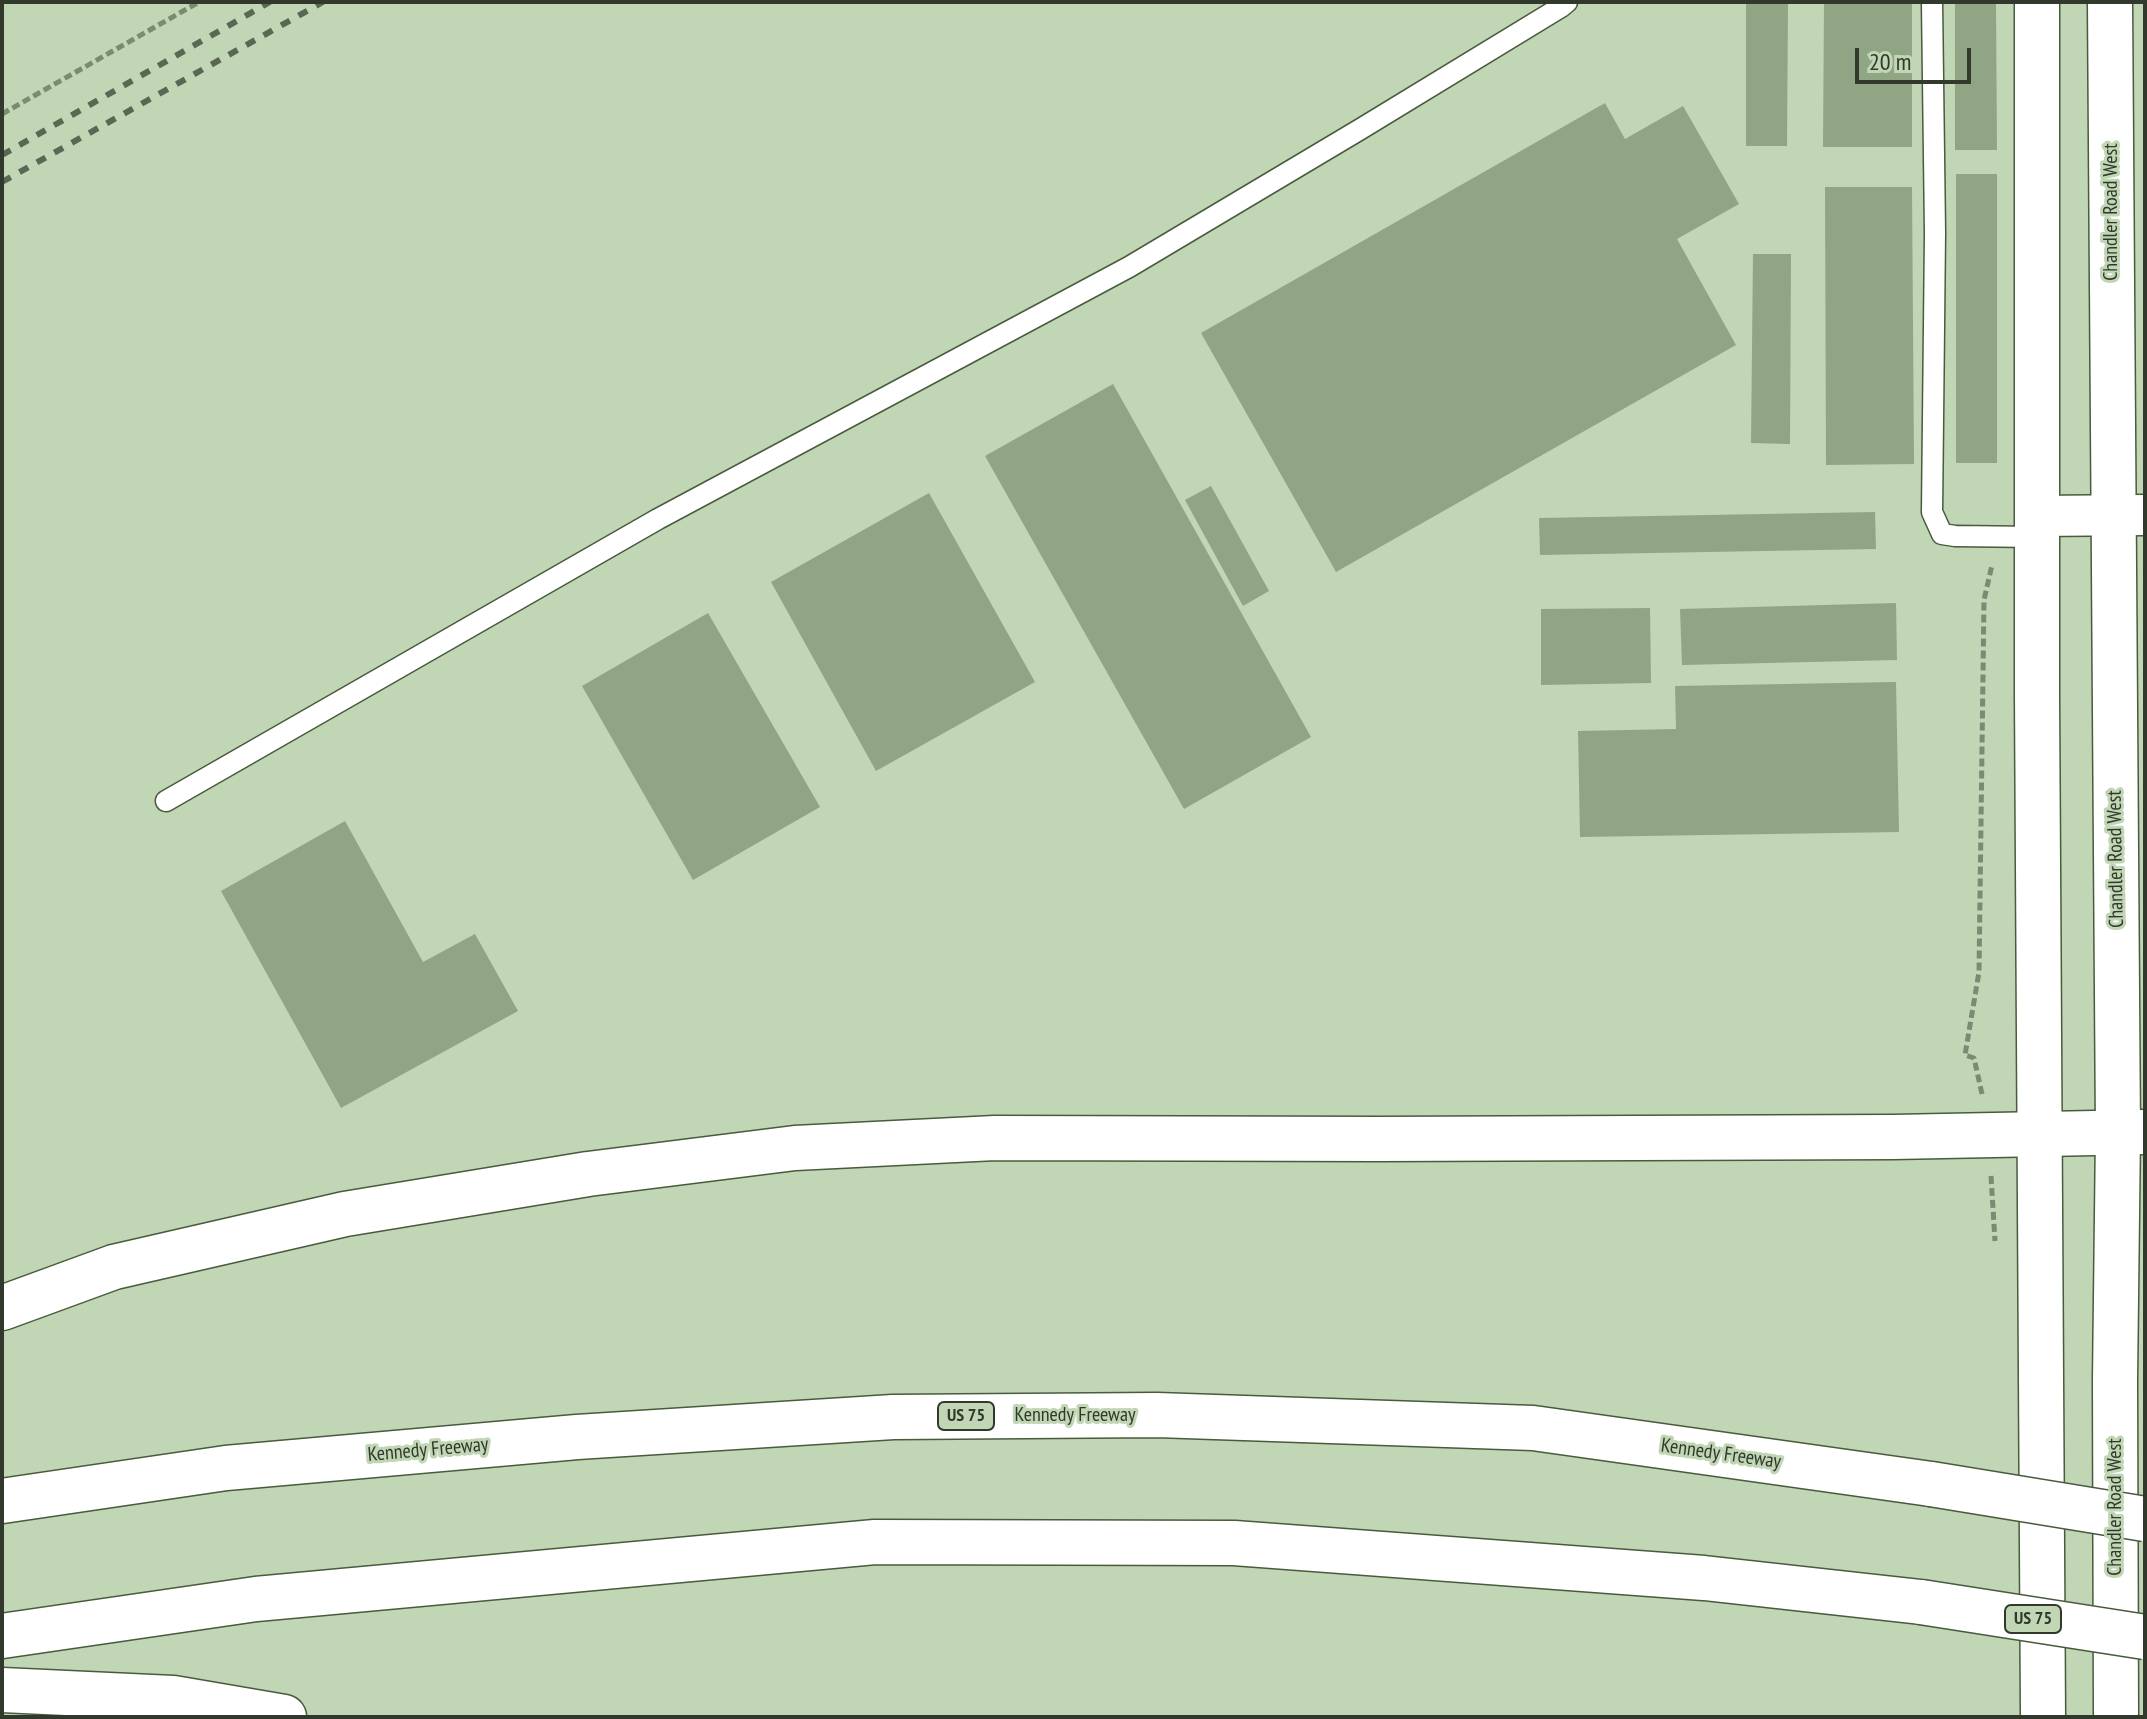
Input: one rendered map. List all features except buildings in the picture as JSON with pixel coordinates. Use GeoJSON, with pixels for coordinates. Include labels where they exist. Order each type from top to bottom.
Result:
{"type":"FeatureCollection","features":[{"type":"Feature","properties":{"kind":"main road"},"geometry":{"type":"LineString","coordinates":[[2037,2],[2043,1717]]}},
{"type":"Feature","properties":{"kind":"main road","name":"Chandler Road West"},"geometry":{"type":"LineString","coordinates":[[2110,2],[2129,515],[2131,1132],[2115,1380],[2116,1717]]}},
{"type":"Feature","properties":{"kind":"main road"},"geometry":{"type":"LineString","coordinates":[[2,1308],[114,1267],[345,1214],[588,1174],[795,1148],[995,1138],[1877,1137],[2131,1132]]}},
{"type":"Feature","properties":{"kind":"main road","name":"Kennedy Freeway"},"geometry":{"type":"LineString","coordinates":[[2,1501],[226,1468],[577,1437],[924,1416],[1157,1415],[1533,1428],[1931,1484],[2145,1519]]}},
{"type":"Feature","properties":{"kind":"main road","name":"US 75"},"geometry":{"type":"LineString","coordinates":[[2,1636],[256,1599],[875,1542],[1234,1543],[1704,1578],[1921,1602],[2145,1637]]}},
{"type":"Feature","properties":{"kind":"main road"},"geometry":{"type":"LineString","coordinates":[[2,1690],[173,1698],[284,1717]]}},
{"type":"Feature","properties":{"kind":"street"},"geometry":{"type":"LineString","coordinates":[[2037,526],[2129,515]]}},
{"type":"Feature","properties":{"kind":"lane"},"geometry":{"type":"LineString","coordinates":[[166,801],[658,519],[1129,267],[1567,2]]}},
{"type":"Feature","properties":{"kind":"lane"},"geometry":{"type":"LineString","coordinates":[[1932,2],[1935,233],[1932,512],[1942,534],[1969,537],[2037,526]]}},
{"type":"Feature","properties":{"kind":"path"},"geometry":{"type":"LineString","coordinates":[[2,114],[199,2]]}},
{"type":"Feature","properties":{"kind":"railway"},"geometry":{"type":"LineString","coordinates":[[2,155],[270,2]]}},
{"type":"Feature","properties":{"kind":"railway"},"geometry":{"type":"LineString","coordinates":[[2,182],[323,2]]}}]}
